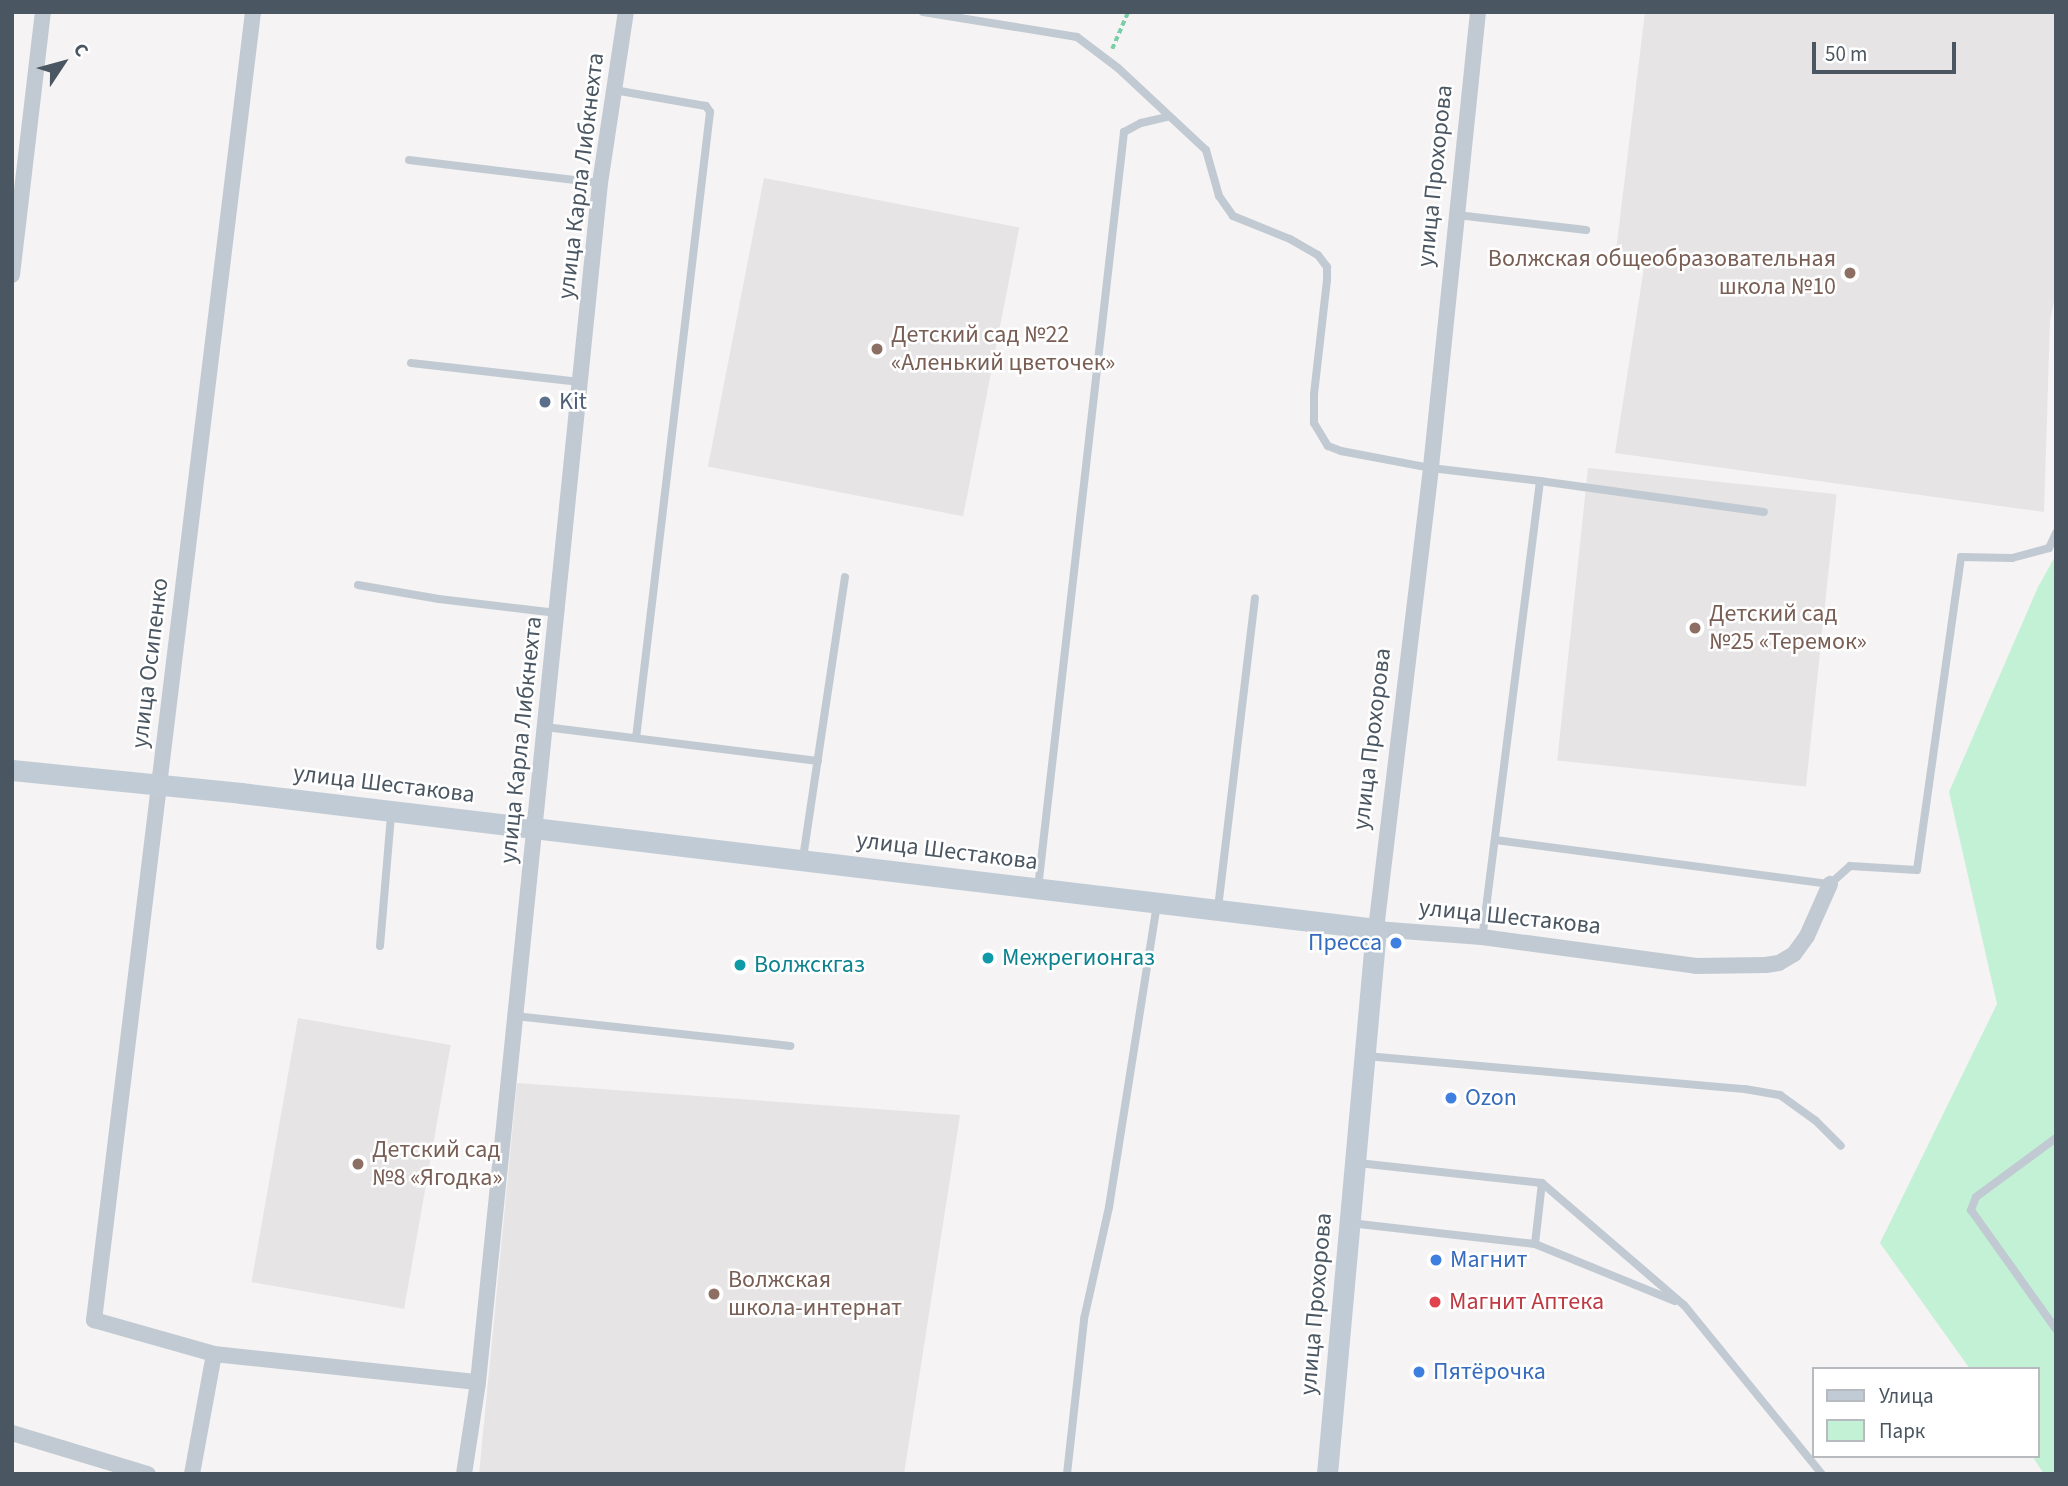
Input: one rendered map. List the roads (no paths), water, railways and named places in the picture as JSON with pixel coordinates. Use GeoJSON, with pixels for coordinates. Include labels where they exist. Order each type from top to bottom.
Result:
{"type":"FeatureCollection","features":[{"type":"Feature","properties":{"kind":"main road","name":"улица Шестакова"},"geometry":{"type":"LineString","coordinates":[[12,770],[391,811],[1376,929]]}},
{"type":"Feature","properties":{"kind":"main road","name":"улица Прохорова"},"geometry":{"type":"LineString","coordinates":[[1327,1474],[1376,929]]}},
{"type":"Feature","properties":{"kind":"street"},"geometry":{"type":"LineString","coordinates":[[12,275],[43,12]]}},
{"type":"Feature","properties":{"kind":"street","name":"улица Осипенко"},"geometry":{"type":"LineString","coordinates":[[214,1354],[94,1320],[254,12]]}},
{"type":"Feature","properties":{"kind":"street","name":"улица Карла Либкнехта"},"geometry":{"type":"LineString","coordinates":[[464,1474],[478,1382],[600,183],[626,12]]}},
{"type":"Feature","properties":{"kind":"street","name":"улица Прохорова"},"geometry":{"type":"LineString","coordinates":[[1376,929],[1431,468],[1478,12]]}},
{"type":"Feature","properties":{"kind":"street","name":"улица Шестакова"},"geometry":{"type":"LineString","coordinates":[[1376,929],[1482,937],[1696,966],[1766,965],[1794,954],[1807,936],[1830,884]]}},
{"type":"Feature","properties":{"kind":"street"},"geometry":{"type":"LineString","coordinates":[[192,1474],[214,1354],[478,1382]]}},
{"type":"Feature","properties":{"kind":"street"},"geometry":{"type":"LineString","coordinates":[[12,1433],[148,1474]]}},
{"type":"Feature","properties":{"kind":"lane"},"geometry":{"type":"LineString","coordinates":[[923,12],[1077,37],[1108,61],[1166,117],[1189,132],[1206,150],[1220,197],[1233,216],[1290,239],[1318,255],[1327,267],[1314,394],[1314,423],[1320,437],[1328,446],[1341,451],[1431,468],[1764,512]]}},
{"type":"Feature","properties":{"kind":"lane"},"geometry":{"type":"LineString","coordinates":[[614,90],[706,106],[710,112],[636,738]]}},
{"type":"Feature","properties":{"kind":"lane"},"geometry":{"type":"LineString","coordinates":[[1038,888],[1124,132],[1141,123],[1166,117]]}},
{"type":"Feature","properties":{"kind":"lane"},"geometry":{"type":"LineString","coordinates":[[409,160],[600,183]]}},
{"type":"Feature","properties":{"kind":"lane"},"geometry":{"type":"LineString","coordinates":[[1457,215],[1586,230]]}},
{"type":"Feature","properties":{"kind":"lane"},"geometry":{"type":"LineString","coordinates":[[411,363],[580,382]]}},
{"type":"Feature","properties":{"kind":"lane"},"geometry":{"type":"LineString","coordinates":[[1482,937],[1540,481]]}},
{"type":"Feature","properties":{"kind":"lane"},"geometry":{"type":"LineString","coordinates":[[1495,840],[1830,884],[1850,866],[1917,870],[1961,557],[2012,558],[2049,548],[2056,533]]}},
{"type":"Feature","properties":{"kind":"lane"},"geometry":{"type":"LineString","coordinates":[[803,860],[845,578]]}},
{"type":"Feature","properties":{"kind":"lane"},"geometry":{"type":"LineString","coordinates":[[358,584],[439,599],[557,613]]}},
{"type":"Feature","properties":{"kind":"lane"},"geometry":{"type":"LineString","coordinates":[[1218,910],[1255,598]]}},
{"type":"Feature","properties":{"kind":"lane"},"geometry":{"type":"LineString","coordinates":[[545,727],[818,761]]}},
{"type":"Feature","properties":{"kind":"lane"},"geometry":{"type":"LineString","coordinates":[[380,946],[391,811]]}},
{"type":"Feature","properties":{"kind":"lane"},"geometry":{"type":"LineString","coordinates":[[1067,1474],[1084,1320],[1109,1207],[1157,903]]}},
{"type":"Feature","properties":{"kind":"lane"},"geometry":{"type":"LineString","coordinates":[[515,1016],[790,1046]]}},
{"type":"Feature","properties":{"kind":"lane"},"geometry":{"type":"LineString","coordinates":[[1366,1056],[1780,1095],[1797,1106],[1841,1146]]}},
{"type":"Feature","properties":{"kind":"lane"},"geometry":{"type":"LineString","coordinates":[[2056,1138],[1976,1197],[1971,1209],[2056,1329]]}},
{"type":"Feature","properties":{"kind":"lane"},"geometry":{"type":"LineString","coordinates":[[1355,1163],[1542,1183],[1684,1305],[1822,1474]]}},
{"type":"Feature","properties":{"kind":"lane"},"geometry":{"type":"LineString","coordinates":[[1535,1244],[1542,1183]]}},
{"type":"Feature","properties":{"kind":"lane"},"geometry":{"type":"LineString","coordinates":[[1349,1223],[1535,1244],[1684,1305]]}},
{"type":"Feature","properties":{"kind":"place","name":"Волжская общеобразовательная школа №10"},"geometry":{"type":"Point","coordinates":[1850,273]}},
{"type":"Feature","properties":{"kind":"place","name":"Детский сад №22 «Аленький цветочек»"},"geometry":{"type":"Point","coordinates":[877,349]}},
{"type":"Feature","properties":{"kind":"place","name":"Kit"},"geometry":{"type":"Point","coordinates":[545,402]}},
{"type":"Feature","properties":{"kind":"place","name":"Детский сад №25 «Теремок»"},"geometry":{"type":"Point","coordinates":[1695,628]}},
{"type":"Feature","properties":{"kind":"place","name":"Пресса"},"geometry":{"type":"Point","coordinates":[1396,943]}},
{"type":"Feature","properties":{"kind":"place","name":"Межрегионгаз"},"geometry":{"type":"Point","coordinates":[988,958]}},
{"type":"Feature","properties":{"kind":"place","name":"Волжскгаз"},"geometry":{"type":"Point","coordinates":[740,965]}},
{"type":"Feature","properties":{"kind":"place","name":"Ozon"},"geometry":{"type":"Point","coordinates":[1451,1098]}},
{"type":"Feature","properties":{"kind":"place","name":"Детский сад №8 «Ягодка»"},"geometry":{"type":"Point","coordinates":[358,1164]}},
{"type":"Feature","properties":{"kind":"place","name":"Магнит"},"geometry":{"type":"Point","coordinates":[1436,1260]}},
{"type":"Feature","properties":{"kind":"place","name":"Волжская школа-интернат"},"geometry":{"type":"Point","coordinates":[714,1294]}},
{"type":"Feature","properties":{"kind":"place","name":"Магнит Аптека"},"geometry":{"type":"Point","coordinates":[1435,1302]}},
{"type":"Feature","properties":{"kind":"place","name":"Пятёрочка"},"geometry":{"type":"Point","coordinates":[1419,1372]}}]}
